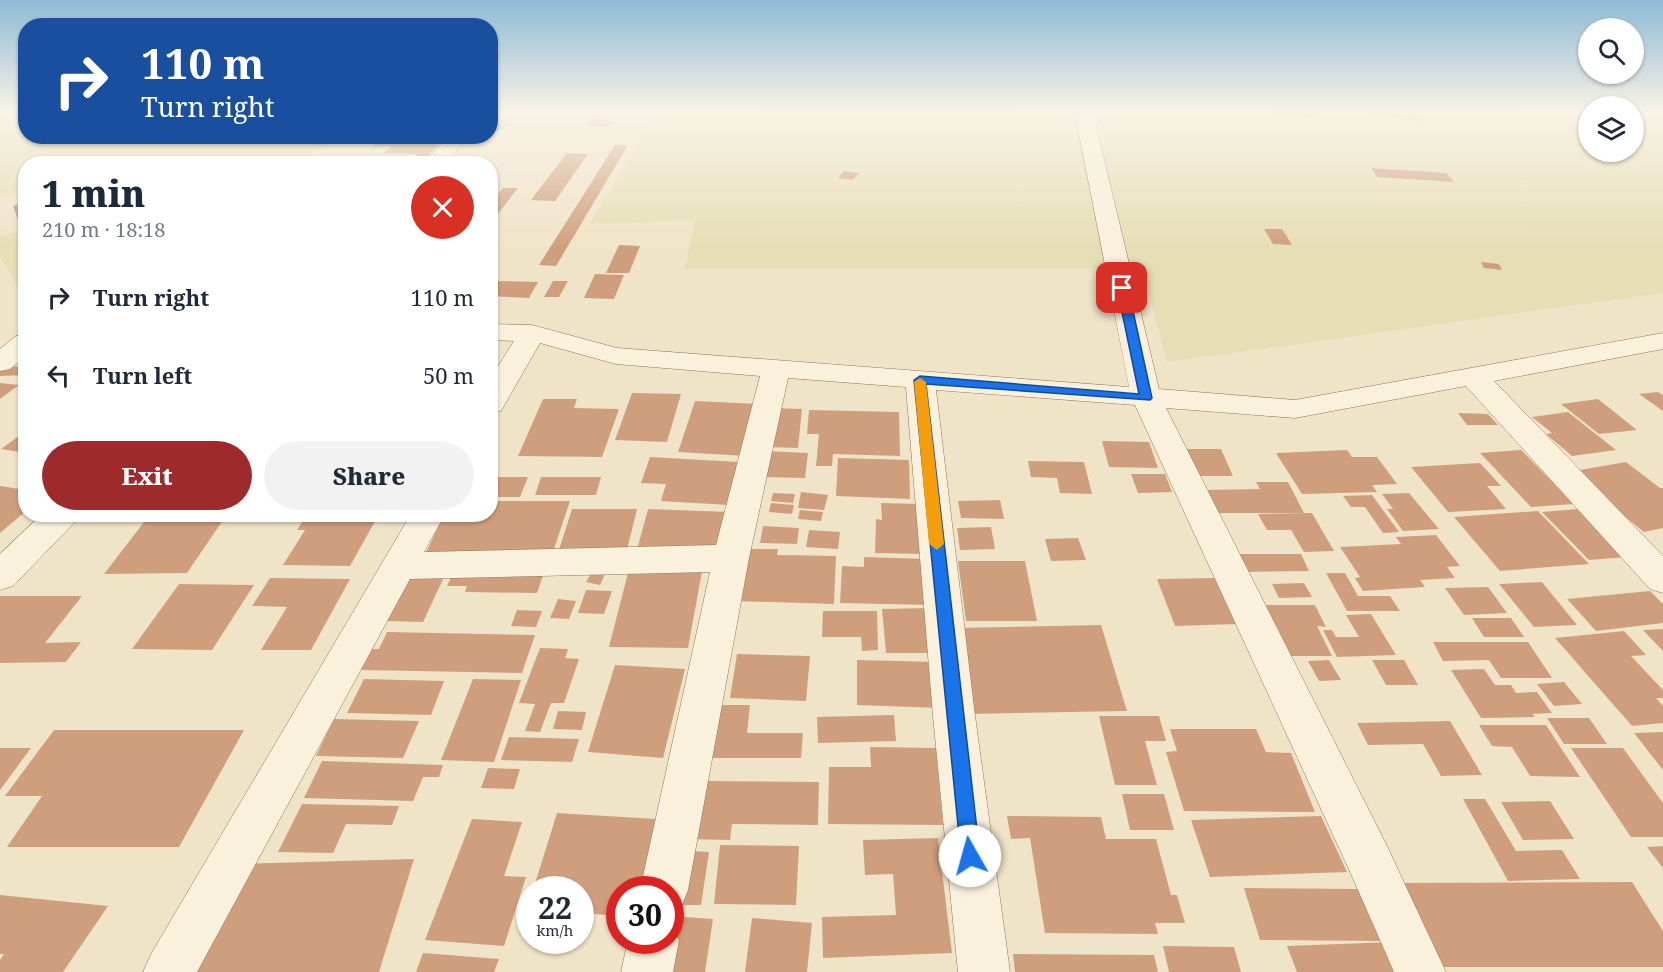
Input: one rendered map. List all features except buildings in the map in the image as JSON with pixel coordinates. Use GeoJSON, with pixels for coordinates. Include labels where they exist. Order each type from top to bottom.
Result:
{"type":"FeatureCollection","features":[{"type":"Feature","properties":{"kind":"street"},"geometry":{"type":"LineString","coordinates":[[1094,158],[1146,398],[1368,858],[1420,972]]}},
{"type":"Feature","properties":{"kind":"street"},"geometry":{"type":"LineString","coordinates":[[498,332],[532,333],[616,356],[1296,409],[1663,341]]}},
{"type":"Feature","properties":{"kind":"street"},"geometry":{"type":"LineString","coordinates":[[498,391],[532,333]]}},
{"type":"Feature","properties":{"kind":"street"},"geometry":{"type":"LineString","coordinates":[[0,335],[18,334]]}},
{"type":"Feature","properties":{"kind":"street"},"geometry":{"type":"LineString","coordinates":[[0,363],[18,348]]}},
{"type":"Feature","properties":{"kind":"street"},"geometry":{"type":"LineString","coordinates":[[667,876],[731,558],[776,370]]}},
{"type":"Feature","properties":{"kind":"street"},"geometry":{"type":"LineString","coordinates":[[1473,376],[1649,546],[1663,579]]}},
{"type":"Feature","properties":{"kind":"street"},"geometry":{"type":"LineString","coordinates":[[920,380],[954,716],[984,972]]}},
{"type":"Feature","properties":{"kind":"street"},"geometry":{"type":"LineString","coordinates":[[0,576],[55,522]]}},
{"type":"Feature","properties":{"kind":"street"},"geometry":{"type":"LineString","coordinates":[[168,972],[424,522]]}},
{"type":"Feature","properties":{"kind":"street"},"geometry":{"type":"LineString","coordinates":[[399,566],[731,558]]}},
{"type":"Feature","properties":{"kind":"street"},"geometry":{"type":"LineString","coordinates":[[647,972],[651,954]]}},
{"type":"Feature","properties":{"kind":"shaded area"},"geometry":{"type":"Polygon","coordinates":[[[0,158],[18,158],[18,194],[0,198],[0,158]]]}},
{"type":"Feature","properties":{"kind":"shaded area"},"geometry":{"type":"Polygon","coordinates":[[[630,158],[1578,158],[1578,162],[1644,162],[1644,158],[1663,158],[1663,293],[1167,362],[1142,269],[685,269],[695,220],[590,224],[630,158]]]}},
{"type":"Feature","properties":{"kind":"shaded area"},"geometry":{"type":"Polygon","coordinates":[[[18,231],[18,286],[0,257],[0,237],[18,231]]]}},
{"type":"Feature","properties":{"kind":"slow traffic"},"geometry":{"type":"LineString","coordinates":[[920,382],[937,544]]}},
{"type":"Feature","properties":{"kind":"route"},"geometry":{"type":"LineString","coordinates":[[970,856],[920,380],[1146,398],[1122,288]]}}]}
